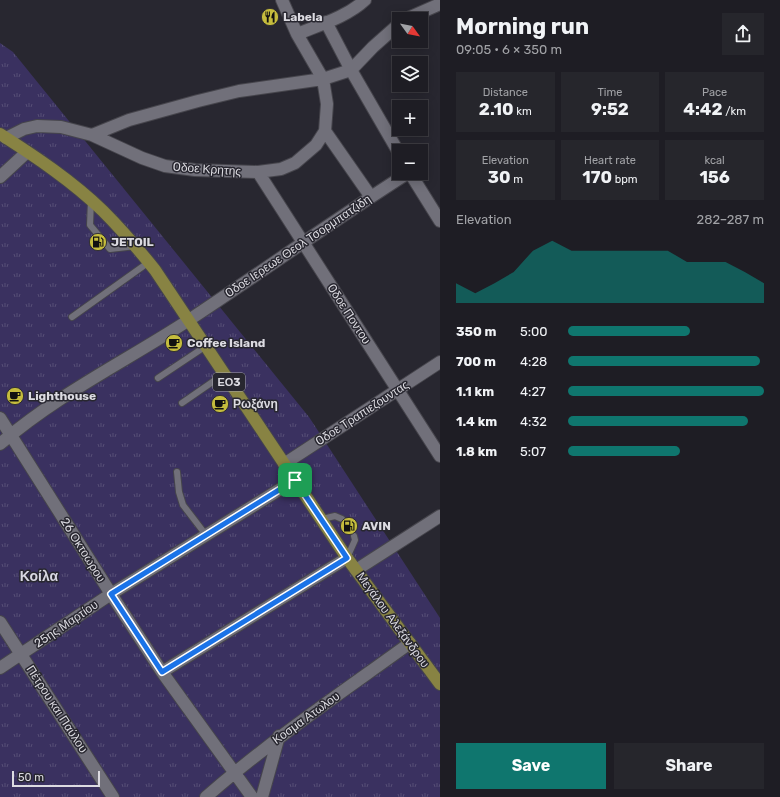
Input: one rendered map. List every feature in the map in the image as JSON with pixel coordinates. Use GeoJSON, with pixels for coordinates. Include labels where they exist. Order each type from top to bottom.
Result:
{"type":"FeatureCollection","features":[{"type":"Feature","properties":{"kind":"main road","name":"Μεγάλου Αλεξάνδρου"},"geometry":{"type":"LineString","coordinates":[[3,136],[91,200],[136,246],[149,262],[347,558],[440,684]]}},
{"type":"Feature","properties":{"kind":"street"},"geometry":{"type":"LineString","coordinates":[[282,0],[296,34],[323,79],[327,104],[325,131],[371,197]]}},
{"type":"Feature","properties":{"kind":"street"},"geometry":{"type":"LineString","coordinates":[[296,34],[345,14],[360,5],[365,0]]}},
{"type":"Feature","properties":{"kind":"street"},"geometry":{"type":"LineString","coordinates":[[422,12],[440,4]]}},
{"type":"Feature","properties":{"kind":"street"},"geometry":{"type":"LineString","coordinates":[[326,22],[351,70],[394,144]]}},
{"type":"Feature","properties":{"kind":"street"},"geometry":{"type":"LineString","coordinates":[[92,135],[129,120],[239,91],[323,79],[351,70],[392,30]]}},
{"type":"Feature","properties":{"kind":"street","name":"Oδοε Κρητης"},"geometry":{"type":"LineString","coordinates":[[3,136],[37,126],[61,127],[92,135],[142,158],[165,166],[195,170],[258,172],[281,169],[295,163],[316,145],[325,131]]}},
{"type":"Feature","properties":{"kind":"street"},"geometry":{"type":"LineString","coordinates":[[0,177],[27,152]]}},
{"type":"Feature","properties":{"kind":"street","name":"Oδοε Ποντου"},"geometry":{"type":"LineString","coordinates":[[258,172],[440,456]]}},
{"type":"Feature","properties":{"kind":"street","name":"Oδοε Ιερεωε Θεολ Τσορμπατζιδη"},"geometry":{"type":"LineString","coordinates":[[0,444],[10,435],[76,388],[188,320],[302,242],[398,180]]}},
{"type":"Feature","properties":{"kind":"street"},"geometry":{"type":"LineString","coordinates":[[414,180],[440,221]]}},
{"type":"Feature","properties":{"kind":"street","name":"Oδοε Τραπιεζουντας"},"geometry":{"type":"LineString","coordinates":[[284,464],[440,362]]}},
{"type":"Feature","properties":{"kind":"street","name":"26 Οκτοωρου"},"geometry":{"type":"LineString","coordinates":[[0,418],[162,672],[252,797]]}},
{"type":"Feature","properties":{"kind":"street","name":"25ης Μαρτίου"},"geometry":{"type":"LineString","coordinates":[[0,668],[111,594],[295,480]]}},
{"type":"Feature","properties":{"kind":"street"},"geometry":{"type":"LineString","coordinates":[[356,570],[440,516]]}},
{"type":"Feature","properties":{"kind":"street"},"geometry":{"type":"LineString","coordinates":[[162,672],[347,558]]}},
{"type":"Feature","properties":{"kind":"street","name":"Πέτρου και Παύλου"},"geometry":{"type":"LineString","coordinates":[[0,622],[113,797]]}},
{"type":"Feature","properties":{"kind":"street","name":"Κοσμα Ατωλου"},"geometry":{"type":"LineString","coordinates":[[206,797],[280,736],[410,643]]}},
{"type":"Feature","properties":{"kind":"street"},"geometry":{"type":"LineString","coordinates":[[262,797],[280,736]]}},
{"type":"Feature","properties":{"kind":"lane"},"geometry":{"type":"LineString","coordinates":[[91,200],[90,225],[110,249],[136,246]]}},
{"type":"Feature","properties":{"kind":"lane"},"geometry":{"type":"LineString","coordinates":[[72,317],[149,262]]}},
{"type":"Feature","properties":{"kind":"lane"},"geometry":{"type":"LineString","coordinates":[[158,378],[206,346]]}},
{"type":"Feature","properties":{"kind":"lane"},"geometry":{"type":"LineString","coordinates":[[182,403],[224,374]]}},
{"type":"Feature","properties":{"kind":"lane"},"geometry":{"type":"LineString","coordinates":[[177,472],[179,492],[183,505],[206,535]]}},
{"type":"Feature","properties":{"kind":"lane"},"geometry":{"type":"LineString","coordinates":[[322,519],[335,516],[342,519]]}},
{"type":"Feature","properties":{"kind":"lane"},"geometry":{"type":"LineString","coordinates":[[347,558],[355,540],[354,536]]}},
{"type":"Feature","properties":{"kind":"green space"},"geometry":{"type":"Polygon","coordinates":[[[0,43],[13,52],[309,417],[440,618],[440,797],[0,797],[0,43]]]}},
{"type":"Feature","properties":{"kind":"place","name":"Labela"},"geometry":{"type":"Point","coordinates":[270,17]}},
{"type":"Feature","properties":{"kind":"place","name":"JETOIL"},"geometry":{"type":"Point","coordinates":[98,242]}},
{"type":"Feature","properties":{"kind":"place","name":"Coffee Island"},"geometry":{"type":"Point","coordinates":[174,343]}},
{"type":"Feature","properties":{"kind":"place","name":"Lighthouse"},"geometry":{"type":"Point","coordinates":[15,396]}},
{"type":"Feature","properties":{"kind":"place","name":"Ρωξάνη"},"geometry":{"type":"Point","coordinates":[220,404]}},
{"type":"Feature","properties":{"kind":"place","name":"AVIN"},"geometry":{"type":"Point","coordinates":[349,526]}},
{"type":"Feature","properties":{"kind":"district","name":"Κοίλα"},"geometry":{"type":"Point","coordinates":[39,576]}},
{"type":"Feature","properties":{"kind":"route"},"geometry":{"type":"LineString","coordinates":[[295,480],[347,558],[162,672],[111,594],[295,480]]}}]}
